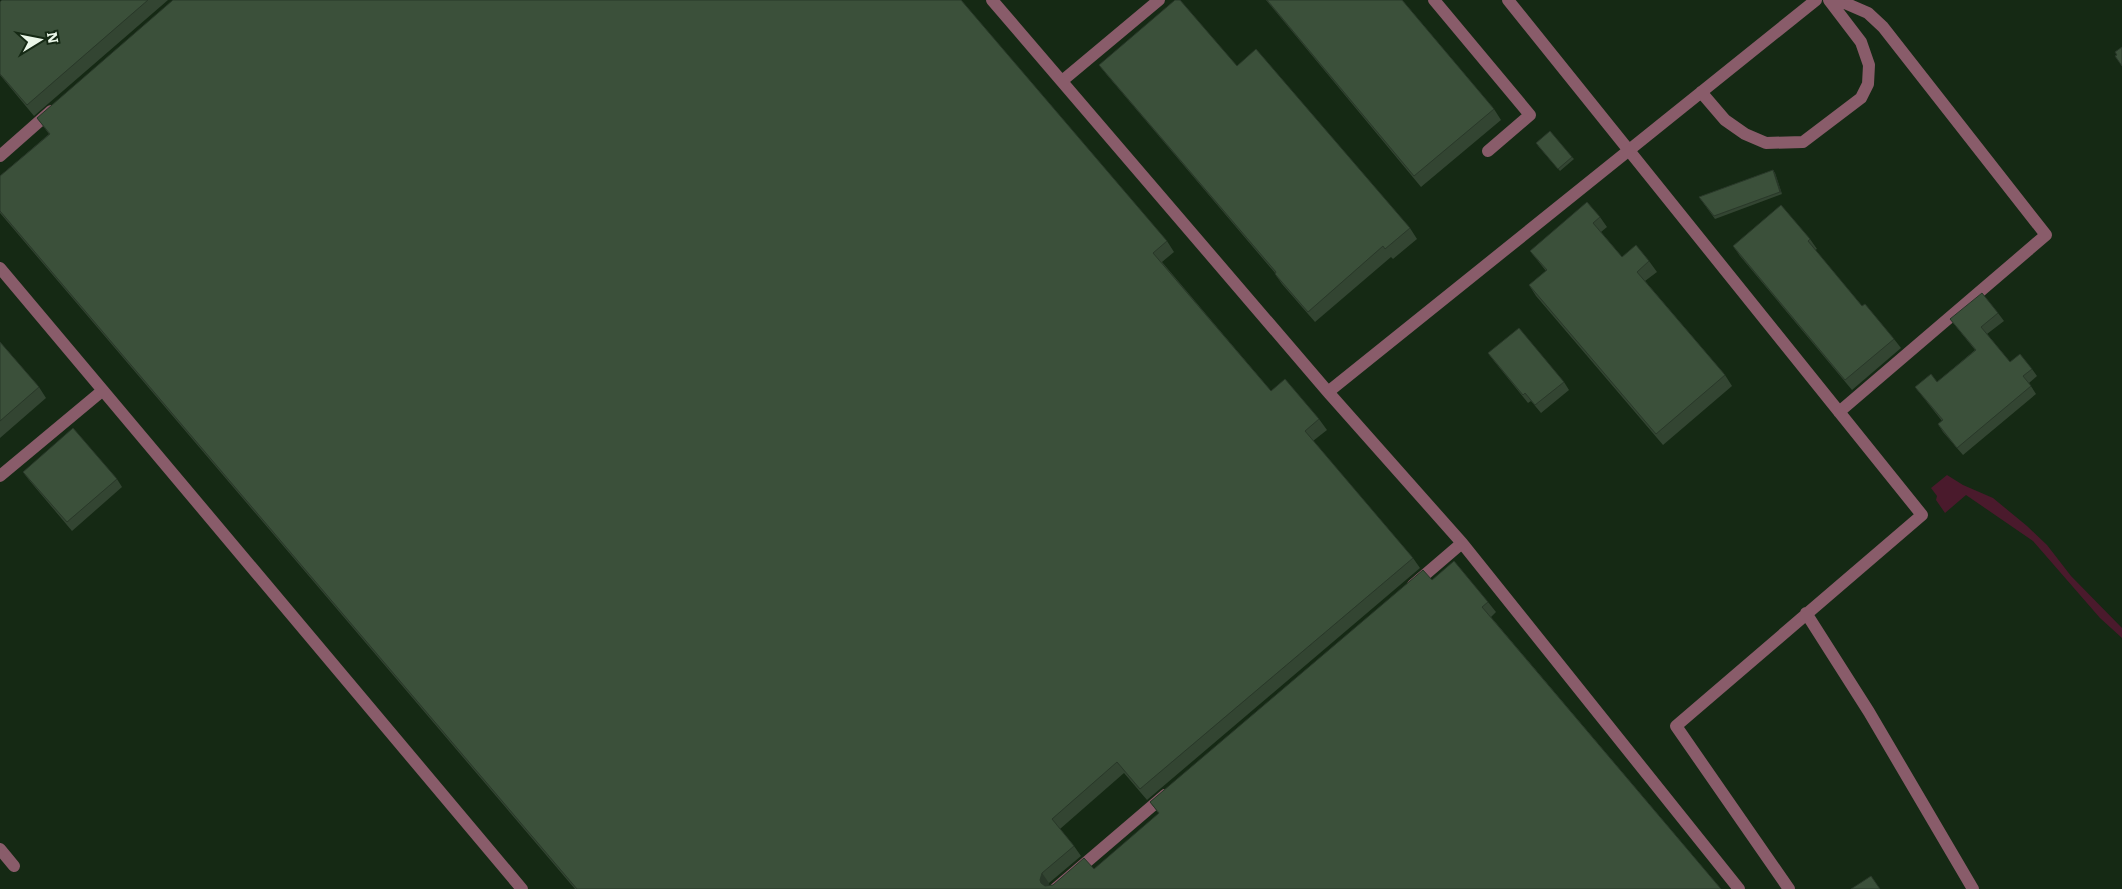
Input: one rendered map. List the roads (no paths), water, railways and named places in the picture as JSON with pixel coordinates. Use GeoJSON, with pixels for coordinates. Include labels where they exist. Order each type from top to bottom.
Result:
{"type":"FeatureCollection","features":[{"type":"Feature","properties":{"kind":"street"},"geometry":{"type":"LineString","coordinates":[[992,0],[1328,392],[1462,543],[1739,889]]}},
{"type":"Feature","properties":{"kind":"street"},"geometry":{"type":"LineString","coordinates":[[1062,81],[1159,0]]}},
{"type":"Feature","properties":{"kind":"street"},"geometry":{"type":"LineString","coordinates":[[1434,0],[1530,115],[1488,151]]}},
{"type":"Feature","properties":{"kind":"street"},"geometry":{"type":"LineString","coordinates":[[1508,0],[1922,515],[1676,726],[1789,889]]}},
{"type":"Feature","properties":{"kind":"street"},"geometry":{"type":"LineString","coordinates":[[1328,392],[1816,0]]}},
{"type":"Feature","properties":{"kind":"street"},"geometry":{"type":"LineString","coordinates":[[1701,92],[1725,120],[1745,134],[1766,143],[1803,142],[1860,98],[1868,84],[1869,65],[1861,42],[1828,0]]}},
{"type":"Feature","properties":{"kind":"street"},"geometry":{"type":"LineString","coordinates":[[1838,0],[1868,13],[1883,27],[2046,235],[1839,412]]}},
{"type":"Feature","properties":{"kind":"street"},"geometry":{"type":"LineString","coordinates":[[0,156],[60,104]]}},
{"type":"Feature","properties":{"kind":"street"},"geometry":{"type":"LineString","coordinates":[[0,268],[102,392],[522,889]]}},
{"type":"Feature","properties":{"kind":"street"},"geometry":{"type":"LineString","coordinates":[[0,476],[102,392]]}},
{"type":"Feature","properties":{"kind":"street"},"geometry":{"type":"LineString","coordinates":[[1402,594],[1462,543]]}},
{"type":"Feature","properties":{"kind":"street"},"geometry":{"type":"LineString","coordinates":[[1806,613],[1869,712],[1972,889]]}},
{"type":"Feature","properties":{"kind":"street"},"geometry":{"type":"LineString","coordinates":[[1055,889],[1176,786]]}},
{"type":"Feature","properties":{"kind":"street"},"geometry":{"type":"LineString","coordinates":[[0,849],[14,866]]}}]}
